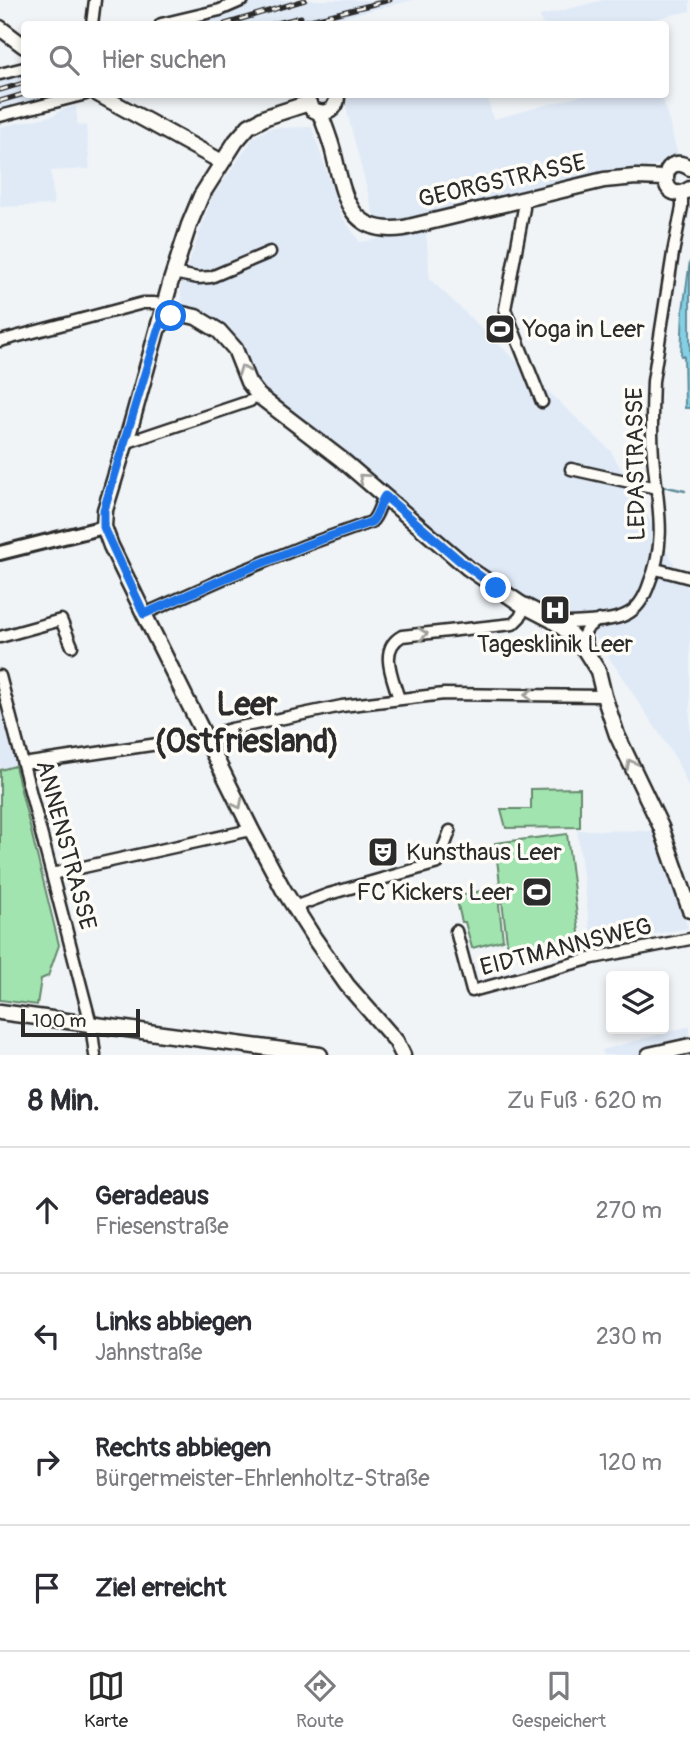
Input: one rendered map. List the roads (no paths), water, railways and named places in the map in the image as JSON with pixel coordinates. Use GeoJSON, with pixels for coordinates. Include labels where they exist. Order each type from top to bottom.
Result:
{"type":"FeatureCollection","features":[{"type":"Feature","properties":{"kind":"main road"},"geometry":{"type":"LineString","coordinates":[[0,28],[21,44]]}},
{"type":"Feature","properties":{"kind":"main road"},"geometry":{"type":"LineString","coordinates":[[105,98],[222,162]]}},
{"type":"Feature","properties":{"kind":"main road"},"geometry":{"type":"LineString","coordinates":[[337,98],[336,104],[317,105],[266,117],[248,126],[222,162],[197,205],[168,290],[104,510],[104,527],[144,614],[209,738],[252,831],[294,906],[347,985],[396,1041],[402,1055]]}},
{"type":"Feature","properties":{"kind":"main road","name":"GEORGSTRASSE"},"geometry":{"type":"LineString","coordinates":[[317,105],[332,144],[346,202],[354,213],[374,226],[395,229],[604,180],[666,178]]}},
{"type":"Feature","properties":{"kind":"main road"},"geometry":{"type":"LineString","coordinates":[[686,191],[674,192],[667,185],[666,178],[668,170],[674,165],[682,164],[690,168]]}},
{"type":"Feature","properties":{"kind":"main road"},"geometry":{"type":"LineString","coordinates":[[168,290],[172,305],[178,313],[196,317],[219,331],[235,349],[248,382],[255,391],[341,459],[460,561],[525,606],[544,615],[577,640],[598,671],[621,746],[661,827],[690,909]]}},
{"type":"Feature","properties":{"kind":"main road"},"geometry":{"type":"LineString","coordinates":[[158,330],[167,319],[178,313]]}},
{"type":"Feature","properties":{"kind":"main road"},"geometry":{"type":"LineString","coordinates":[[0,1012],[320,1055]]}},
{"type":"Feature","properties":{"kind":"main road"},"geometry":{"type":"LineString","coordinates":[[649,1055],[690,1046]]}},
{"type":"Feature","properties":{"kind":"street"},"geometry":{"type":"LineString","coordinates":[[92,21],[95,0]]}},
{"type":"Feature","properties":{"kind":"street"},"geometry":{"type":"LineString","coordinates":[[174,21],[220,10],[243,0]]}},
{"type":"Feature","properties":{"kind":"street"},"geometry":{"type":"LineString","coordinates":[[0,74],[21,69]]}},
{"type":"Feature","properties":{"kind":"street"},"geometry":{"type":"LineString","coordinates":[[0,116],[70,98]]}},
{"type":"Feature","properties":{"kind":"street","name":"LEDASTRASSE"},"geometry":{"type":"LineString","coordinates":[[562,628],[619,618],[633,611],[644,598],[656,569],[661,525],[652,442],[653,381],[673,253],[686,191]]}},
{"type":"Feature","properties":{"kind":"street"},"geometry":{"type":"LineString","coordinates":[[523,199],[524,208],[505,309],[542,402]]}},
{"type":"Feature","properties":{"kind":"street"},"geometry":{"type":"LineString","coordinates":[[173,274],[211,277],[270,252]]}},
{"type":"Feature","properties":{"kind":"street"},"geometry":{"type":"LineString","coordinates":[[0,341],[143,303],[164,305]]}},
{"type":"Feature","properties":{"kind":"street"},"geometry":{"type":"LineString","coordinates":[[125,443],[250,401]]}},
{"type":"Feature","properties":{"kind":"street"},"geometry":{"type":"LineString","coordinates":[[571,466],[657,485]]}},
{"type":"Feature","properties":{"kind":"street"},"geometry":{"type":"LineString","coordinates":[[144,614],[306,545],[371,522],[385,496]]}},
{"type":"Feature","properties":{"kind":"street"},"geometry":{"type":"LineString","coordinates":[[0,553],[104,527]]}},
{"type":"Feature","properties":{"kind":"street"},"geometry":{"type":"LineString","coordinates":[[656,569],[690,578]]}},
{"type":"Feature","properties":{"kind":"street"},"geometry":{"type":"LineString","coordinates":[[400,699],[388,663],[390,646],[396,639],[402,636],[513,624],[525,606]]}},
{"type":"Feature","properties":{"kind":"street"},"geometry":{"type":"LineString","coordinates":[[0,637],[61,620],[72,646]]}},
{"type":"Feature","properties":{"kind":"street"},"geometry":{"type":"LineString","coordinates":[[589,655],[584,634],[592,624],[600,620]]}},
{"type":"Feature","properties":{"kind":"street","name":"ANNENSTRASSE"},"geometry":{"type":"LineString","coordinates":[[0,676],[91,1024],[95,1055]]}},
{"type":"Feature","properties":{"kind":"street"},"geometry":{"type":"LineString","coordinates":[[23,764],[209,738],[292,715],[400,699],[444,694],[604,696]]}},
{"type":"Feature","properties":{"kind":"street"},"geometry":{"type":"LineString","coordinates":[[52,874],[252,831]]}},
{"type":"Feature","properties":{"kind":"street"},"geometry":{"type":"LineString","coordinates":[[294,906],[438,863],[450,831]]}},
{"type":"Feature","properties":{"kind":"street","name":"EIDTMANNSWEG"},"geometry":{"type":"LineString","coordinates":[[456,931],[472,992],[593,958],[690,939]]}},
{"type":"Feature","properties":{"kind":"water"},"geometry":{"type":"Polygon","coordinates":[[[690,261],[690,408],[685,408],[684,356],[681,356],[683,310],[690,261]]]}},
{"type":"Feature","properties":{"kind":"waterway"},"geometry":{"type":"LineString","coordinates":[[658,485],[685,491]]}},
{"type":"Feature","properties":{"kind":"railway"},"geometry":{"type":"LineString","coordinates":[[235,21],[305,0]]}},
{"type":"Feature","properties":{"kind":"railway"},"geometry":{"type":"LineString","coordinates":[[306,21],[390,0]]}},
{"type":"Feature","properties":{"kind":"railway"},"geometry":{"type":"LineString","coordinates":[[285,21],[301,17]]}},
{"type":"Feature","properties":{"kind":"railway"},"geometry":{"type":"LineString","coordinates":[[0,90],[21,84]]}},
{"type":"Feature","properties":{"kind":"railway"},"geometry":{"type":"LineString","coordinates":[[0,101],[21,95]]}},
{"type":"Feature","properties":{"kind":"place","name":"Yoga in Leer"},"geometry":{"type":"Point","coordinates":[500,329]}},
{"type":"Feature","properties":{"kind":"place","name":"Tagesklinik Leer"},"geometry":{"type":"Point","coordinates":[555,610]}},
{"type":"Feature","properties":{"kind":"place","name":"Kunsthaus Leer"},"geometry":{"type":"Point","coordinates":[383,852]}},
{"type":"Feature","properties":{"kind":"place","name":"FC Kickers Leer"},"geometry":{"type":"Point","coordinates":[537,892]}},
{"type":"Feature","properties":{"kind":"district","name":"Leer (Ostfriesland)"},"geometry":{"type":"Point","coordinates":[247,724]}}]}
